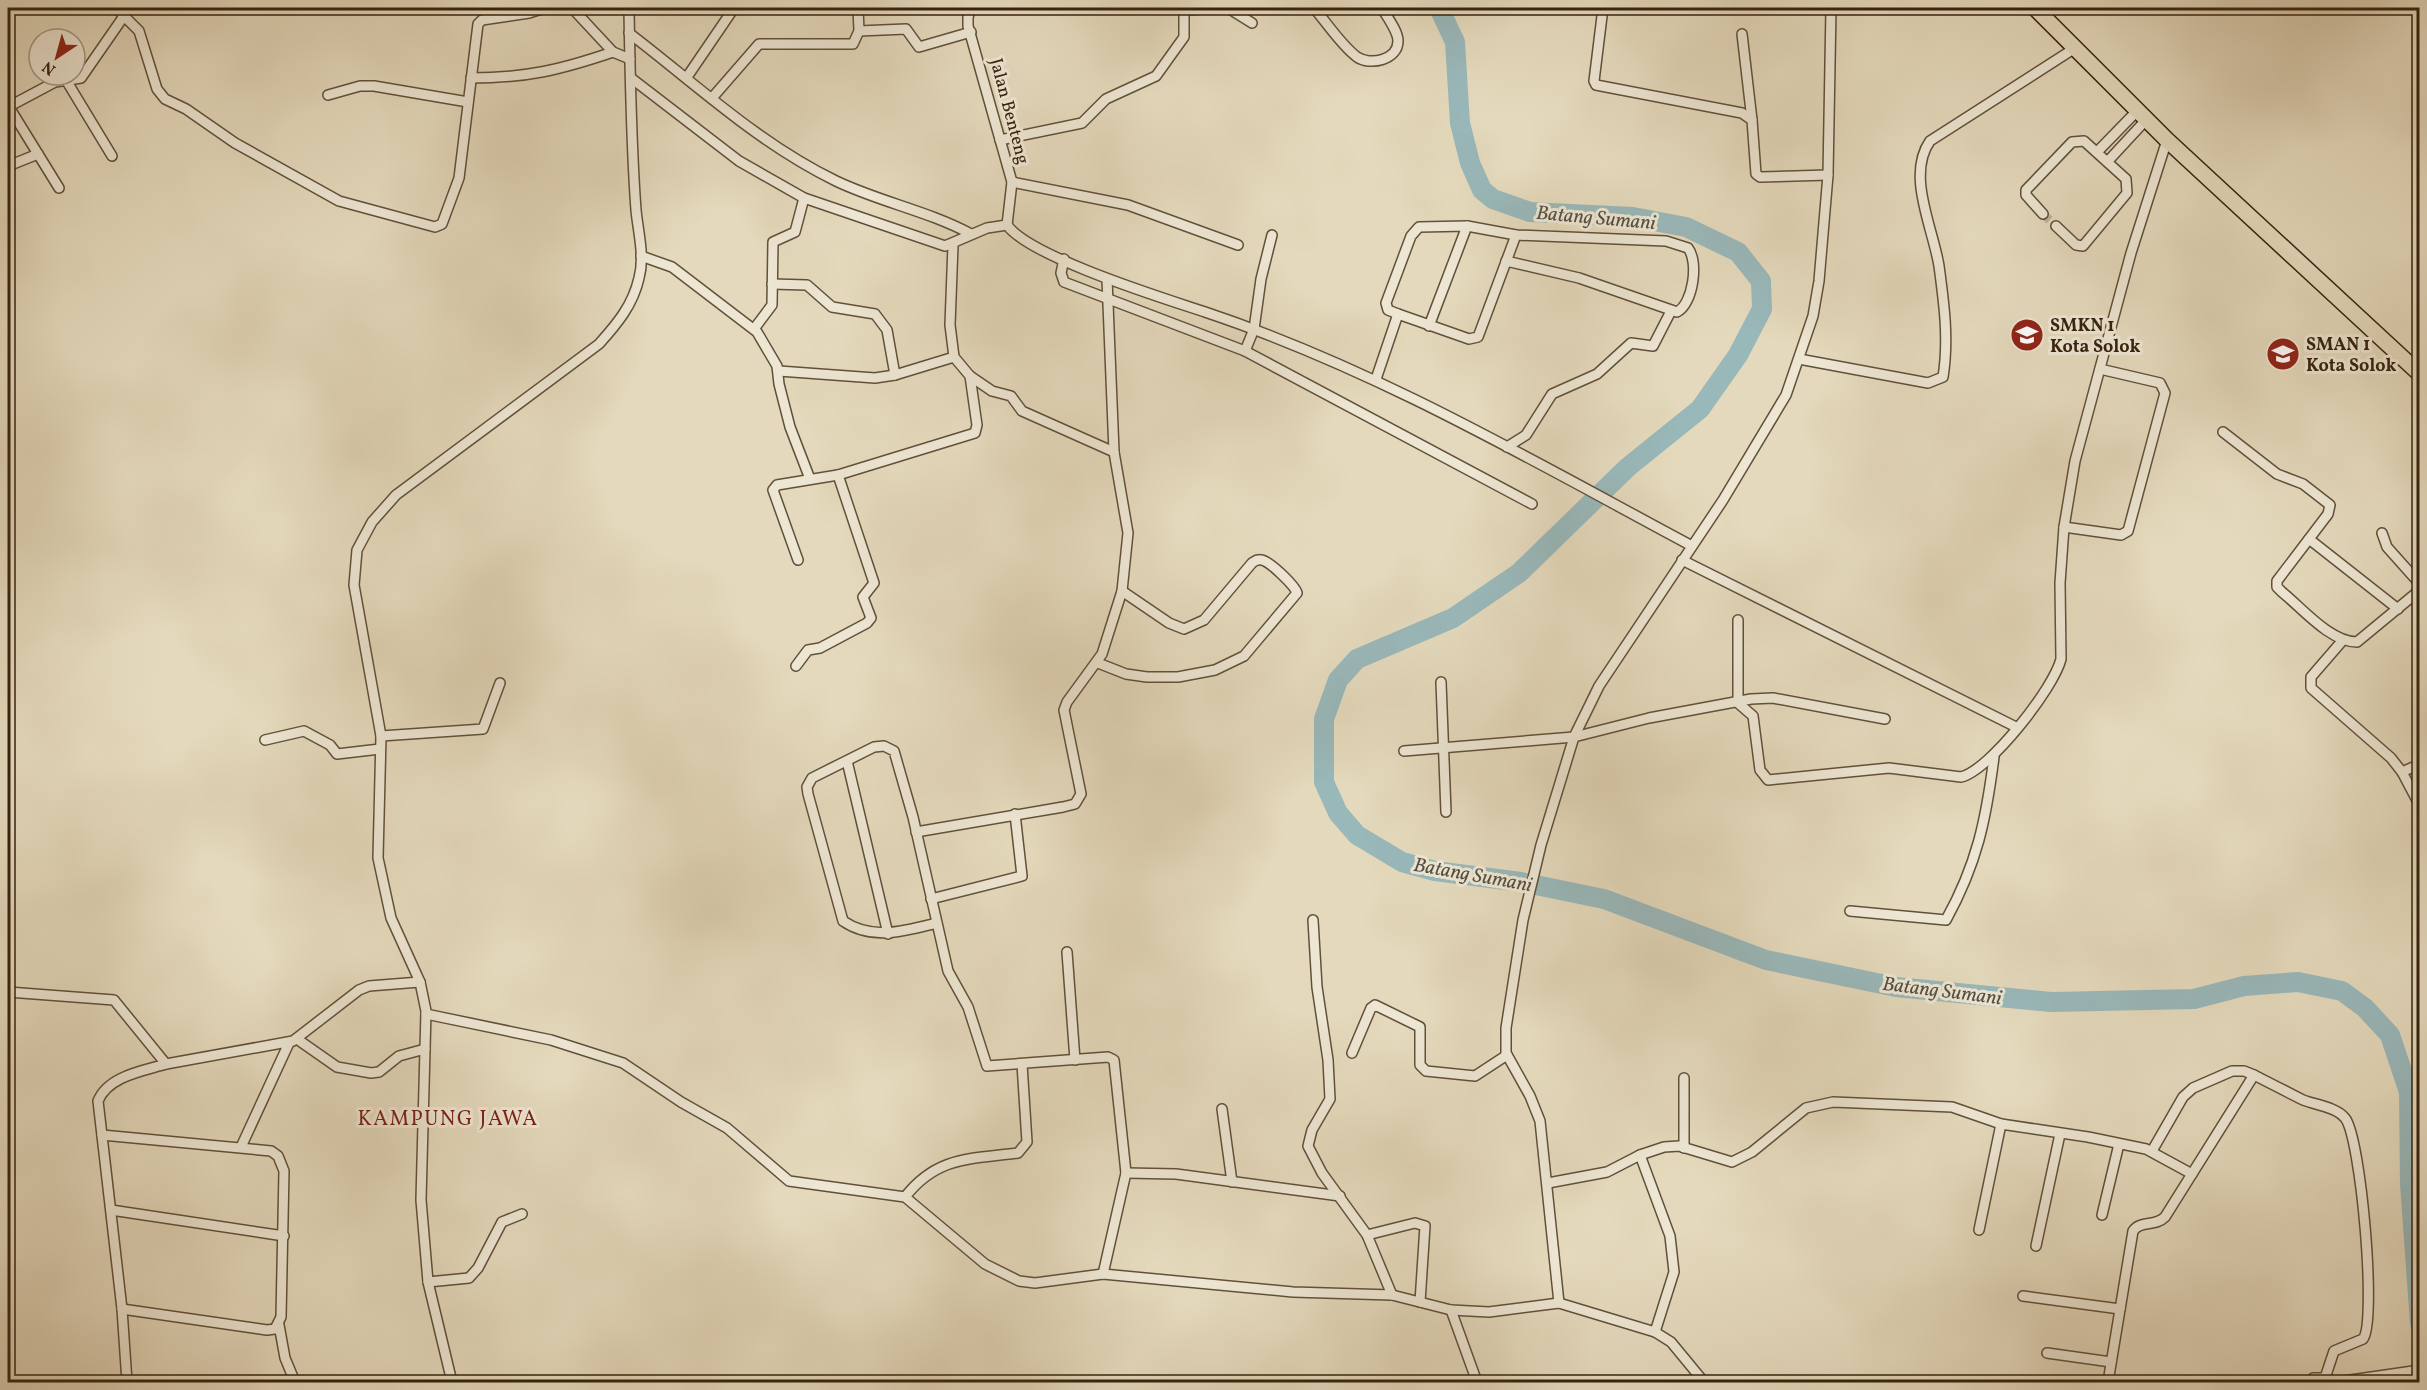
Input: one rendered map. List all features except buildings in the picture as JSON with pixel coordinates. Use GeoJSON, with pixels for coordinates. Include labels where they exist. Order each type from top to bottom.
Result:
{"type":"FeatureCollection","features":[{"type":"Feature","properties":{"kind":"highway"},"geometry":{"type":"LineString","coordinates":[[2035,8],[2167,140],[2420,374]]}},
{"type":"Feature","properties":{"kind":"street"},"geometry":{"type":"LineString","coordinates":[[116,8],[139,31],[154,81],[165,99],[200,117],[235,143],[339,201],[430,227],[442,224],[455,190],[480,21],[545,8]]}},
{"type":"Feature","properties":{"kind":"street"},"geometry":{"type":"LineString","coordinates":[[572,8],[613,52],[630,59]]}},
{"type":"Feature","properties":{"kind":"street"},"geometry":{"type":"LineString","coordinates":[[452,1383],[428,1282],[421,1200],[426,1014],[420,982],[391,918],[378,858],[381,736],[354,585],[357,550],[367,531],[396,495],[599,344],[618,323],[633,298],[640,276],[641,256],[636,210],[629,8]]}},
{"type":"Feature","properties":{"kind":"street"},"geometry":{"type":"LineString","coordinates":[[687,77],[734,8]]}},
{"type":"Feature","properties":{"kind":"street"},"geometry":{"type":"LineString","coordinates":[[712,98],[759,44],[851,45],[859,31],[858,8]]}},
{"type":"Feature","properties":{"kind":"street","name":"Jalan Benteng"},"geometry":{"type":"LineString","coordinates":[[971,8],[968,16],[971,32],[1012,182],[1007,225]]}},
{"type":"Feature","properties":{"kind":"street"},"geometry":{"type":"LineString","coordinates":[[1000,140],[1076,126],[1087,120],[1106,99],[1156,76],[1184,37],[1184,9],[1215,8]]}},
{"type":"Feature","properties":{"kind":"street"},"geometry":{"type":"LineString","coordinates":[[1228,8],[1252,23]]}},
{"type":"Feature","properties":{"kind":"street"},"geometry":{"type":"LineString","coordinates":[[1314,8],[1355,55],[1369,61],[1387,58],[1397,48],[1397,38],[1382,8]]}},
{"type":"Feature","properties":{"kind":"street"},"geometry":{"type":"LineString","coordinates":[[1603,8],[1594,81],[1596,85],[1739,111],[1752,120]]}},
{"type":"Feature","properties":{"kind":"street"},"geometry":{"type":"LineString","coordinates":[[1559,1303],[1540,1122],[1530,1096],[1507,1055],[1506,1028],[1523,920],[1541,846],[1574,737],[1599,686],[1763,437],[1786,395],[1799,358],[1813,316],[1819,281],[1828,175],[1831,8]]}},
{"type":"Feature","properties":{"kind":"street"},"geometry":{"type":"LineString","coordinates":[[87,72],[124,16]]}},
{"type":"Feature","properties":{"kind":"street"},"geometry":{"type":"LineString","coordinates":[[859,31],[906,29],[919,47],[971,32]]}},
{"type":"Feature","properties":{"kind":"street"},"geometry":{"type":"LineString","coordinates":[[630,33],[687,77],[737,121],[776,149],[836,181],[944,219],[971,234]]}},
{"type":"Feature","properties":{"kind":"street"},"geometry":{"type":"LineString","coordinates":[[1742,34],[1752,120],[1755,171],[1760,177],[1828,175]]}},
{"type":"Feature","properties":{"kind":"street"},"geometry":{"type":"LineString","coordinates":[[1799,358],[1928,383],[1935,383],[1943,377],[1947,350],[1938,264],[1922,190],[1921,158],[1924,149],[1930,141],[2075,48]]}},
{"type":"Feature","properties":{"kind":"street"},"geometry":{"type":"LineString","coordinates":[[471,78],[519,77],[569,67],[613,52]]}},
{"type":"Feature","properties":{"kind":"street"},"geometry":{"type":"LineString","coordinates":[[631,78],[740,161],[804,198],[945,246],[953,245],[987,228],[1007,225],[1021,238],[1107,279],[1254,329],[1376,379],[1536,461],[1692,546]]}},
{"type":"Feature","properties":{"kind":"street"},"geometry":{"type":"LineString","coordinates":[[328,95],[360,86],[374,86],[468,102]]}},
{"type":"Feature","properties":{"kind":"street"},"geometry":{"type":"LineString","coordinates":[[46,87],[8,107],[59,188]]}},
{"type":"Feature","properties":{"kind":"street"},"geometry":{"type":"LineString","coordinates":[[70,87],[112,156]]}},
{"type":"Feature","properties":{"kind":"street"},"geometry":{"type":"LineString","coordinates":[[2098,151],[2142,115]]}},
{"type":"Feature","properties":{"kind":"street"},"geometry":{"type":"LineString","coordinates":[[2108,161],[2142,115]]}},
{"type":"Feature","properties":{"kind":"street"},"geometry":{"type":"LineString","coordinates":[[2043,214],[2026,195],[2028,188],[2072,142],[2080,139],[2098,151],[2126,179],[2128,188],[2124,198],[2083,246],[2076,245],[2056,225]]}},
{"type":"Feature","properties":{"kind":"street"},"geometry":{"type":"LineString","coordinates":[[1738,620],[1738,703],[1753,716],[1760,770],[1763,776],[1773,782],[1878,768],[1961,777],[1971,775],[1994,757],[2048,689],[2061,660],[2060,584],[2064,526],[2075,461],[2131,254],[2167,140]]}},
{"type":"Feature","properties":{"kind":"street"},"geometry":{"type":"LineString","coordinates":[[8,166],[38,154]]}},
{"type":"Feature","properties":{"kind":"street"},"geometry":{"type":"LineString","coordinates":[[1012,182],[1128,205],[1238,245]]}},
{"type":"Feature","properties":{"kind":"street"},"geometry":{"type":"LineString","coordinates":[[754,329],[771,308],[773,242],[795,232],[804,198]]}},
{"type":"Feature","properties":{"kind":"street"},"geometry":{"type":"LineString","coordinates":[[1506,261],[1579,278],[1671,311],[1681,310],[1688,300],[1694,258],[1684,245],[1666,241],[1516,235],[1467,226],[1428,225],[1413,232],[1386,303],[1388,310],[1469,339],[1478,337],[1506,261],[1516,235]]}},
{"type":"Feature","properties":{"kind":"street"},"geometry":{"type":"LineString","coordinates":[[1430,326],[1467,226]]}},
{"type":"Feature","properties":{"kind":"street"},"geometry":{"type":"LineString","coordinates":[[1245,351],[1254,329],[1261,279],[1272,235]]}},
{"type":"Feature","properties":{"kind":"street"},"geometry":{"type":"LineString","coordinates":[[953,245],[950,325],[954,357],[970,376],[992,391],[1011,396],[1022,411],[1114,452]]}},
{"type":"Feature","properties":{"kind":"street"},"geometry":{"type":"LineString","coordinates":[[641,256],[672,267],[736,318],[754,329],[779,371],[779,384],[789,421],[810,479]]}},
{"type":"Feature","properties":{"kind":"street"},"geometry":{"type":"LineString","coordinates":[[1064,259],[1061,279],[1106,299],[1245,351],[1532,504]]}},
{"type":"Feature","properties":{"kind":"street"},"geometry":{"type":"LineString","coordinates":[[916,832],[1063,807],[1075,804],[1078,799],[1080,788],[1064,710],[1066,702],[1098,663],[1122,591],[1128,533],[1114,452],[1106,299],[1107,279]]}},
{"type":"Feature","properties":{"kind":"street"},"geometry":{"type":"LineString","coordinates":[[772,284],[807,285],[832,307],[871,312],[878,316],[887,330],[895,375]]}},
{"type":"Feature","properties":{"kind":"street"},"geometry":{"type":"LineString","coordinates":[[1507,447],[1526,435],[1548,398],[1557,390],[1597,374],[1634,342],[1648,347],[1653,346],[1671,311]]}},
{"type":"Feature","properties":{"kind":"street"},"geometry":{"type":"LineString","coordinates":[[1376,379],[1398,314]]}},
{"type":"Feature","properties":{"kind":"street"},"geometry":{"type":"LineString","coordinates":[[779,371],[867,378],[895,375],[954,357]]}},
{"type":"Feature","properties":{"kind":"street"},"geometry":{"type":"LineString","coordinates":[[2064,526],[2121,535],[2128,531],[2165,393],[2160,384],[2100,369]]}},
{"type":"Feature","properties":{"kind":"street"},"geometry":{"type":"LineString","coordinates":[[798,560],[773,490],[777,485],[838,475],[973,435],[977,425],[970,376]]}},
{"type":"Feature","properties":{"kind":"street"},"geometry":{"type":"LineString","coordinates":[[2223,432],[2282,478],[2303,484],[2330,505],[2328,514],[2280,575],[2277,587],[2343,640],[2357,642],[2362,639],[2420,590]]}},
{"type":"Feature","properties":{"kind":"street"},"geometry":{"type":"LineString","coordinates":[[796,666],[808,650],[820,648],[870,620],[870,613],[863,597],[874,583],[838,475]]}},
{"type":"Feature","properties":{"kind":"street"},"geometry":{"type":"LineString","coordinates":[[2382,533],[2387,548],[2420,584]]}},
{"type":"Feature","properties":{"kind":"street"},"geometry":{"type":"LineString","coordinates":[[2309,539],[2398,609]]}},
{"type":"Feature","properties":{"kind":"street"},"geometry":{"type":"LineString","coordinates":[[1098,663],[1126,674],[1147,677],[1178,677],[1215,670],[1244,656],[1298,593],[1294,586],[1266,561],[1258,560],[1252,563],[1204,620],[1184,629],[1176,627],[1122,591]]}},
{"type":"Feature","properties":{"kind":"street"},"geometry":{"type":"LineString","coordinates":[[1682,560],[2016,727]]}},
{"type":"Feature","properties":{"kind":"street"},"geometry":{"type":"LineString","coordinates":[[2343,640],[2311,677],[2311,688],[2386,753],[2402,772],[2420,806]]}},
{"type":"Feature","properties":{"kind":"street"},"geometry":{"type":"LineString","coordinates":[[1441,682],[1446,812]]}},
{"type":"Feature","properties":{"kind":"street"},"geometry":{"type":"LineString","coordinates":[[381,736],[483,729],[500,683]]}},
{"type":"Feature","properties":{"kind":"street"},"geometry":{"type":"LineString","coordinates":[[1404,751],[1444,745],[1574,737],[1649,718],[1773,698],[1885,719]]}},
{"type":"Feature","properties":{"kind":"street"},"geometry":{"type":"LineString","coordinates":[[265,740],[304,731],[330,745],[337,754],[380,749]]}},
{"type":"Feature","properties":{"kind":"street"},"geometry":{"type":"LineString","coordinates":[[937,923],[888,934],[843,921],[808,794],[807,787],[812,778],[874,747],[884,746],[894,752],[916,832],[937,923],[942,949],[948,971],[968,1007],[987,1066],[1108,1058],[1116,1063],[1126,1173],[1103,1274]]}},
{"type":"Feature","properties":{"kind":"street"},"geometry":{"type":"LineString","coordinates":[[1850,911],[1941,922],[1946,920],[1979,848],[1987,818],[1994,757]]}},
{"type":"Feature","properties":{"kind":"street"},"geometry":{"type":"LineString","coordinates":[[847,761],[888,934]]}},
{"type":"Feature","properties":{"kind":"street"},"geometry":{"type":"LineString","coordinates":[[2402,772],[2420,764]]}},
{"type":"Feature","properties":{"kind":"street"},"geometry":{"type":"LineString","coordinates":[[931,899],[1022,876],[1015,814]]}},
{"type":"Feature","properties":{"kind":"street"},"geometry":{"type":"LineString","coordinates":[[1313,920],[1317,987],[1328,1060],[1330,1099],[1312,1130],[1308,1146],[1322,1173],[1366,1235],[1392,1295]]}},
{"type":"Feature","properties":{"kind":"street"},"geometry":{"type":"LineString","coordinates":[[1067,952],[1075,1060]]}},
{"type":"Feature","properties":{"kind":"street"},"geometry":{"type":"LineString","coordinates":[[241,1148],[293,1041],[360,990],[369,986],[420,982]]}},
{"type":"Feature","properties":{"kind":"street"},"geometry":{"type":"LineString","coordinates":[[8,992],[114,1000],[166,1064]]}},
{"type":"Feature","properties":{"kind":"street"},"geometry":{"type":"LineString","coordinates":[[1352,1053],[1371,1008],[1375,1005],[1420,1027],[1420,1065],[1425,1071],[1475,1076],[1507,1055]]}},
{"type":"Feature","properties":{"kind":"street"},"geometry":{"type":"LineString","coordinates":[[426,1014],[551,1040],[623,1063],[681,1102],[727,1128],[794,1184],[896,1194],[905,1197],[985,1263],[1010,1278],[1035,1283],[1103,1274],[1300,1292],[1392,1295],[1451,1310],[1514,1310],[1559,1303],[1655,1332],[1671,1342],[1704,1383]]}},
{"type":"Feature","properties":{"kind":"street"},"geometry":{"type":"LineString","coordinates":[[127,1383],[122,1309],[98,1101],[104,1090],[116,1080],[166,1064],[293,1041],[337,1067],[371,1073],[379,1072],[399,1056],[425,1049]]}},
{"type":"Feature","properties":{"kind":"street"},"geometry":{"type":"LineString","coordinates":[[905,1197],[929,1171],[958,1160],[1018,1153],[1023,1149],[1026,1142],[1022,1064]]}},
{"type":"Feature","properties":{"kind":"street"},"geometry":{"type":"LineString","coordinates":[[2152,1151],[2183,1097],[2193,1088],[2232,1071],[2244,1071],[2304,1100],[2340,1113],[2353,1131],[2363,1195],[2369,1300],[2368,1327],[2363,1339],[2334,1351],[2325,1378],[2313,1378],[2309,1383]]}},
{"type":"Feature","properties":{"kind":"street"},"geometry":{"type":"LineString","coordinates":[[2108,1383],[2133,1231],[2140,1224],[2161,1221],[2254,1075]]}},
{"type":"Feature","properties":{"kind":"street"},"geometry":{"type":"LineString","coordinates":[[1684,1078],[1684,1148]]}},
{"type":"Feature","properties":{"kind":"street"},"geometry":{"type":"LineString","coordinates":[[1548,1183],[1601,1174],[1656,1148],[1684,1148],[1732,1162],[1752,1152],[1806,1107],[1833,1102],[1952,1107],[2001,1124],[2152,1151],[2192,1174]]}},
{"type":"Feature","properties":{"kind":"street"},"geometry":{"type":"LineString","coordinates":[[1222,1108],[1232,1182]]}},
{"type":"Feature","properties":{"kind":"street"},"geometry":{"type":"LineString","coordinates":[[1979,1230],[2001,1124]]}},
{"type":"Feature","properties":{"kind":"street"},"geometry":{"type":"LineString","coordinates":[[2036,1246],[2060,1134]]}},
{"type":"Feature","properties":{"kind":"street"},"geometry":{"type":"LineString","coordinates":[[102,1136],[271,1151],[281,1160],[284,1172],[284,1236],[279,1325],[285,1358],[295,1383]]}},
{"type":"Feature","properties":{"kind":"street"},"geometry":{"type":"LineString","coordinates":[[2102,1215],[2119,1144]]}},
{"type":"Feature","properties":{"kind":"street"},"geometry":{"type":"LineString","coordinates":[[1640,1155],[1670,1236],[1674,1272],[1655,1332]]}},
{"type":"Feature","properties":{"kind":"street"},"geometry":{"type":"LineString","coordinates":[[1126,1173],[1176,1174],[1340,1196]]}},
{"type":"Feature","properties":{"kind":"street"},"geometry":{"type":"LineString","coordinates":[[111,1210],[284,1236]]}},
{"type":"Feature","properties":{"kind":"street"},"geometry":{"type":"LineString","coordinates":[[428,1282],[469,1278],[478,1268],[502,1222],[522,1214]]}},
{"type":"Feature","properties":{"kind":"street"},"geometry":{"type":"LineString","coordinates":[[1366,1235],[1415,1223],[1425,1226],[1420,1302]]}},
{"type":"Feature","properties":{"kind":"street"},"geometry":{"type":"LineString","coordinates":[[2023,1296],[2120,1309]]}},
{"type":"Feature","properties":{"kind":"street"},"geometry":{"type":"LineString","coordinates":[[122,1309],[267,1330],[279,1325]]}},
{"type":"Feature","properties":{"kind":"street"},"geometry":{"type":"LineString","coordinates":[[1451,1310],[1477,1383]]}},
{"type":"Feature","properties":{"kind":"street"},"geometry":{"type":"LineString","coordinates":[[2047,1353],[2111,1362]]}},
{"type":"Feature","properties":{"kind":"street"},"geometry":{"type":"LineString","coordinates":[[2337,1383],[2420,1370]]}},
{"type":"Feature","properties":{"kind":"waterway","name":"Batang Sumani"},"geometry":{"type":"LineString","coordinates":[[1439,8],[1455,42],[1460,123],[1470,163],[1482,190],[1493,199],[1530,212],[1633,217],[1686,227],[1738,252],[1761,281],[1762,309],[1738,355],[1700,409],[1628,467],[1519,573],[1453,618],[1357,659],[1338,680],[1324,719],[1324,782],[1338,813],[1357,835],[1402,862],[1435,871],[1521,882],[1604,899],[1766,960],[1896,987],[2051,1002],[2194,999],[2244,986],[2298,982],[2342,991],[2365,1008],[2390,1035],[2409,1092],[2410,1184],[2420,1323]]}},
{"type":"Feature","properties":{"kind":"tunnel"},"geometry":{"type":"LineString","coordinates":[[2043,214],[2056,226]]}},
{"type":"Feature","properties":{"kind":"place","name":"SMKN 1 Kota Solok"},"geometry":{"type":"Point","coordinates":[2027,335]}},
{"type":"Feature","properties":{"kind":"place","name":"SMAN 1 Kota Solok"},"geometry":{"type":"Point","coordinates":[2283,354]}},
{"type":"Feature","properties":{"kind":"district","name":"KAMPUNG JAWA"},"geometry":{"type":"Point","coordinates":[448,1118]}}]}
